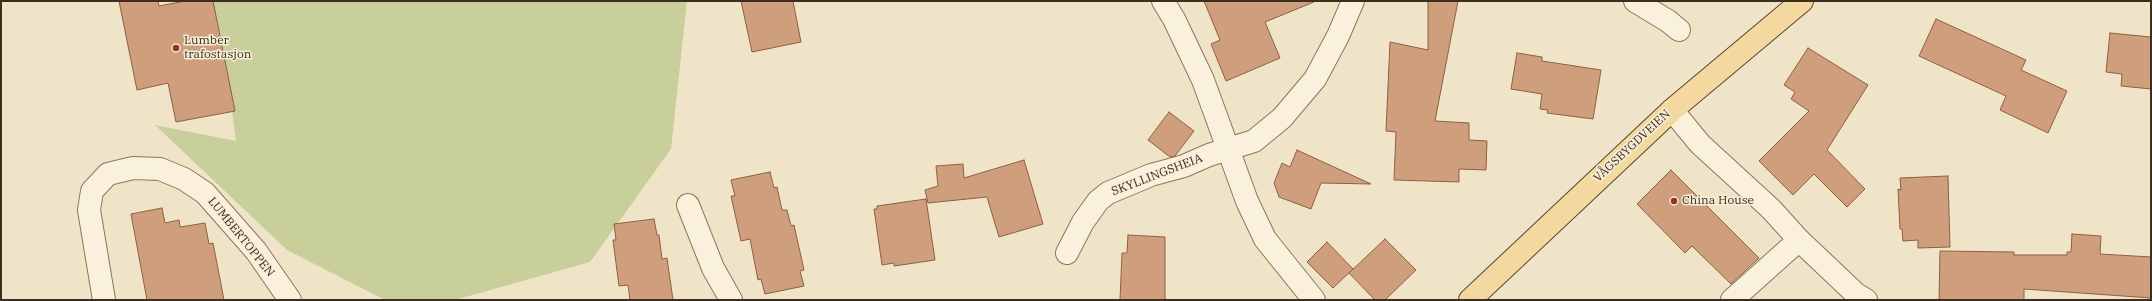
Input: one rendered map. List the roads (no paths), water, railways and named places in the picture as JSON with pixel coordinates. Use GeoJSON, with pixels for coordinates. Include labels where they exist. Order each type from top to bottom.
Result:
{"type":"FeatureCollection","features":[{"type":"Feature","properties":{"kind":"main road","name":"VÅGSBYGDVEIEN"},"geometry":{"type":"LineString","coordinates":[[1470,300],[1672,110],[1802,1]]}},
{"type":"Feature","properties":{"kind":"street"},"geometry":{"type":"LineString","coordinates":[[1162,1],[1174,19],[1203,80],[1247,200],[1265,239],[1314,300]]}},
{"type":"Feature","properties":{"kind":"street","name":"SKYLLINGSHEIA"},"geometry":{"type":"LineString","coordinates":[[1067,253],[1083,222],[1098,201],[1108,193],[1151,175],[1184,166],[1229,148],[1254,141],[1282,118],[1310,84],[1338,36],[1353,1]]}},
{"type":"Feature","properties":{"kind":"street"},"geometry":{"type":"LineString","coordinates":[[1634,1],[1668,21],[1679,30]]}},
{"type":"Feature","properties":{"kind":"street"},"geometry":{"type":"LineString","coordinates":[[1672,110],[1700,144],[1771,209],[1799,240],[1856,294],[1866,300]]}},
{"type":"Feature","properties":{"kind":"street","name":"LUMBERTOPPEN"},"geometry":{"type":"LineString","coordinates":[[104,300],[89,210],[92,191],[108,174],[133,168],[160,169],[184,179],[205,193],[256,251],[290,300]]}},
{"type":"Feature","properties":{"kind":"street"},"geometry":{"type":"LineString","coordinates":[[688,206],[713,268],[732,300]]}},
{"type":"Feature","properties":{"kind":"street"},"geometry":{"type":"LineString","coordinates":[[1732,300],[1799,240]]}},
{"type":"Feature","properties":{"kind":"place","name":"Lumber trafostasjon"},"geometry":{"type":"Point","coordinates":[176,48]}},
{"type":"Feature","properties":{"kind":"place","name":"China House"},"geometry":{"type":"Point","coordinates":[1674,201]}}]}
